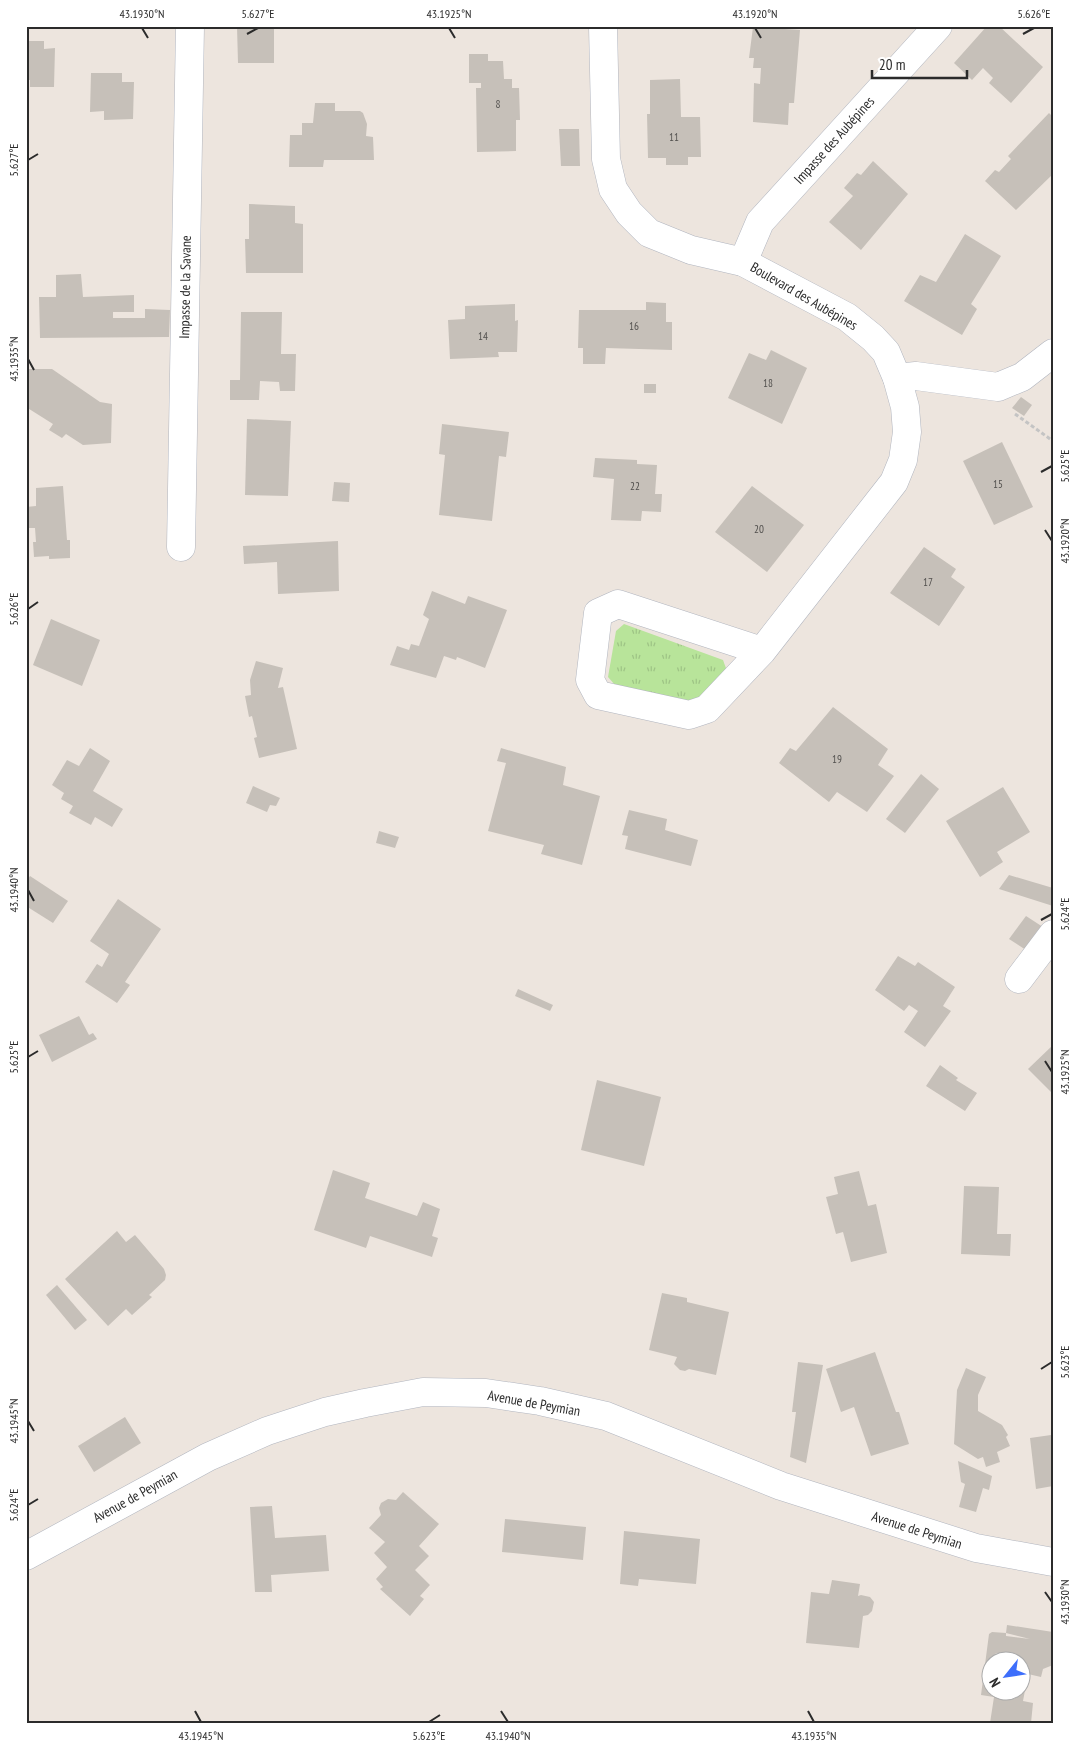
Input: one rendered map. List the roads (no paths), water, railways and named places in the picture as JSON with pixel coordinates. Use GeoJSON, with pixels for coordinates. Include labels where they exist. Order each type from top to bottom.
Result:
{"type":"FeatureCollection","features":[{"type":"Feature","properties":{"kind":"street","name":"Impasse de la Savane"},"geometry":{"type":"LineString","coordinates":[[181,547],[190,26]]}},
{"type":"Feature","properties":{"kind":"street","name":"Boulevard des Aubépines"},"geometry":{"type":"LineString","coordinates":[[603,26],[606,159],[613,189],[629,214],[649,233],[691,250],[743,262],[847,317],[873,338],[886,352],[897,378],[905,407],[907,432],[903,460],[894,482],[762,651],[707,709],[689,715],[598,695],[590,680],[598,613],[618,604],[762,651]]}},
{"type":"Feature","properties":{"kind":"street","name":"Impasse des Aubépines"},"geometry":{"type":"LineString","coordinates":[[743,262],[760,222],[938,26]]}},
{"type":"Feature","properties":{"kind":"street"},"geometry":{"type":"LineString","coordinates":[[897,378],[916,376],[998,386],[1022,376],[1053,353]]}},
{"type":"Feature","properties":{"kind":"street"},"geometry":{"type":"LineString","coordinates":[[1019,979],[1053,934]]}},
{"type":"Feature","properties":{"kind":"street","name":"Avenue de Peymian"},"geometry":{"type":"LineString","coordinates":[[26,1556],[208,1456],[267,1431],[333,1410],[423,1392],[486,1393],[540,1401],[606,1416],[781,1486],[976,1548],[1053,1562]]}}]}
